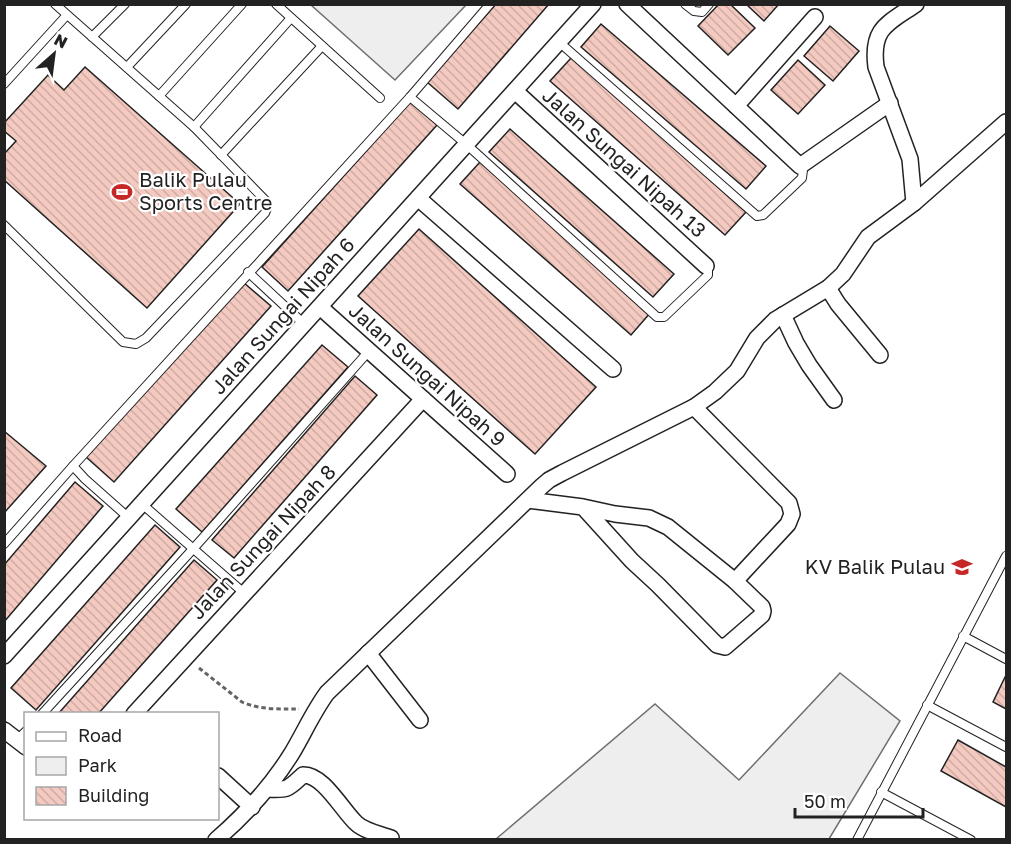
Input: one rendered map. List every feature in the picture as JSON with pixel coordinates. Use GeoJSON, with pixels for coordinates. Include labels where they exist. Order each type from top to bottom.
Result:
{"type":"FeatureCollection","features":[{"type":"Feature","properties":{"kind":"street","name":"Jalan Sungai Nipah 6"},"geometry":{"type":"LineString","coordinates":[[4,656],[593,4]]}},
{"type":"Feature","properties":{"kind":"street"},"geometry":{"type":"LineString","coordinates":[[627,4],[800,166],[890,103]]}},
{"type":"Feature","properties":{"kind":"street"},"geometry":{"type":"LineString","coordinates":[[914,203],[910,159],[876,67],[874,54],[876,40],[881,30],[916,4]]}},
{"type":"Feature","properties":{"kind":"street"},"geometry":{"type":"LineString","coordinates":[[736,106],[815,16]]}},
{"type":"Feature","properties":{"kind":"street","name":"Jalan Sungai Nipah 13"},"geometry":{"type":"LineString","coordinates":[[515,91],[706,266]]}},
{"type":"Feature","properties":{"kind":"street"},"geometry":{"type":"LineString","coordinates":[[216,840],[268,789],[293,752],[315,710],[327,693],[549,480],[694,407],[715,392],[737,371],[757,338],[775,320],[828,288],[843,274],[868,237],[914,203],[1006,122]]}},
{"type":"Feature","properties":{"kind":"street"},"geometry":{"type":"LineString","coordinates":[[418,198],[613,369]]}},
{"type":"Feature","properties":{"kind":"street"},"geometry":{"type":"LineString","coordinates":[[828,288],[838,304],[880,355]]}},
{"type":"Feature","properties":{"kind":"street","name":"Jalan Sungai Nipah 9"},"geometry":{"type":"LineString","coordinates":[[320,307],[507,474]]}},
{"type":"Feature","properties":{"kind":"street"},"geometry":{"type":"LineString","coordinates":[[783,315],[804,357],[834,400]]}},
{"type":"Feature","properties":{"kind":"street","name":"Jalan Sungai Nipah 8"},"geometry":{"type":"LineString","coordinates":[[136,712],[423,399]]}},
{"type":"Feature","properties":{"kind":"street"},"geometry":{"type":"LineString","coordinates":[[694,407],[789,503],[792,514],[788,524],[735,581]]}},
{"type":"Feature","properties":{"kind":"street"},"geometry":{"type":"LineString","coordinates":[[528,500],[583,507],[659,521],[735,581],[762,607],[762,615],[725,647],[717,645],[632,561],[583,507]]}},
{"type":"Feature","properties":{"kind":"street"},"geometry":{"type":"LineString","coordinates":[[368,653],[420,720]]}},
{"type":"Feature","properties":{"kind":"street"},"geometry":{"type":"LineString","coordinates":[[4,730],[23,740]]}},
{"type":"Feature","properties":{"kind":"street"},"geometry":{"type":"LineString","coordinates":[[268,789],[287,789],[303,775],[311,776],[327,789],[356,824],[391,838]]}},
{"type":"Feature","properties":{"kind":"street"},"geometry":{"type":"LineString","coordinates":[[219,777],[252,807]]}},
{"type":"Feature","properties":{"kind":"lane"},"geometry":{"type":"LineString","coordinates":[[92,37],[125,4]]}},
{"type":"Feature","properties":{"kind":"lane"},"geometry":{"type":"LineString","coordinates":[[127,67],[186,4]]}},
{"type":"Feature","properties":{"kind":"lane"},"geometry":{"type":"LineString","coordinates":[[159,96],[242,4]]}},
{"type":"Feature","properties":{"kind":"lane"},"geometry":{"type":"LineString","coordinates":[[276,4],[380,98]]}},
{"type":"Feature","properties":{"kind":"lane"},"geometry":{"type":"LineString","coordinates":[[4,544],[248,272],[410,97],[490,4]]}},
{"type":"Feature","properties":{"kind":"lane"},"geometry":{"type":"LineString","coordinates":[[685,4],[694,11],[702,12],[709,4]]}},
{"type":"Feature","properties":{"kind":"lane"},"geometry":{"type":"LineString","coordinates":[[4,225],[123,342],[136,344],[146,338],[265,213],[267,206],[267,202],[194,127],[66,16],[59,6]]}},
{"type":"Feature","properties":{"kind":"lane"},"geometry":{"type":"LineString","coordinates":[[4,84],[66,16]]}},
{"type":"Feature","properties":{"kind":"lane"},"geometry":{"type":"LineString","coordinates":[[194,127],[291,18]]}},
{"type":"Feature","properties":{"kind":"lane"},"geometry":{"type":"LineString","coordinates":[[559,42],[757,216],[764,215],[802,178],[803,170],[800,166]]}},
{"type":"Feature","properties":{"kind":"lane"},"geometry":{"type":"LineString","coordinates":[[221,155],[322,46]]}},
{"type":"Feature","properties":{"kind":"lane"},"geometry":{"type":"LineString","coordinates":[[410,97],[466,144],[657,317],[664,317],[708,275],[706,266]]}},
{"type":"Feature","properties":{"kind":"lane"},"geometry":{"type":"LineString","coordinates":[[248,272],[304,324]]}},
{"type":"Feature","properties":{"kind":"lane"},"geometry":{"type":"LineString","coordinates":[[44,712],[369,351]]}},
{"type":"Feature","properties":{"kind":"lane"},"geometry":{"type":"LineString","coordinates":[[73,466],[129,518]]}},
{"type":"Feature","properties":{"kind":"lane"},"geometry":{"type":"LineString","coordinates":[[142,504],[244,593]]}},
{"type":"Feature","properties":{"kind":"lane"},"geometry":{"type":"LineString","coordinates":[[857,840],[1006,556]]}},
{"type":"Feature","properties":{"kind":"lane"},"geometry":{"type":"LineString","coordinates":[[963,636],[1006,659]]}},
{"type":"Feature","properties":{"kind":"lane"},"geometry":{"type":"LineString","coordinates":[[927,705],[1006,747]]}},
{"type":"Feature","properties":{"kind":"lane"},"geometry":{"type":"LineString","coordinates":[[881,792],[971,840]]}},
{"type":"Feature","properties":{"kind":"path"},"geometry":{"type":"LineString","coordinates":[[186,657],[242,702],[249,705],[263,709],[315,710]]}},
{"type":"Feature","properties":{"kind":"green space"},"geometry":{"type":"Polygon","coordinates":[[[311,5],[466,5],[395,80],[311,5]]]}},
{"type":"Feature","properties":{"kind":"green space"},"geometry":{"type":"Polygon","coordinates":[[[840,673],[900,721],[829,839],[496,839],[655,704],[739,780],[840,673]]]}},
{"type":"Feature","properties":{"kind":"building"},"geometry":{"type":"Polygon","coordinates":[[[496,4],[549,4],[458,109],[427,82],[496,4]]]}},
{"type":"Feature","properties":{"kind":"building"},"geometry":{"type":"Polygon","coordinates":[[[719,4],[730,4],[755,28],[728,55],[698,26],[719,4]]]}},
{"type":"Feature","properties":{"kind":"building"},"geometry":{"type":"Polygon","coordinates":[[[746,4],[779,4],[764,21],[746,4]]]}},
{"type":"Feature","properties":{"kind":"building"},"geometry":{"type":"Polygon","coordinates":[[[601,24],[766,166],[746,189],[581,47],[601,24]]]}},
{"type":"Feature","properties":{"kind":"building"},"geometry":{"type":"Polygon","coordinates":[[[830,26],[859,51],[833,81],[804,56],[830,26]]]}},
{"type":"Feature","properties":{"kind":"building"},"geometry":{"type":"Polygon","coordinates":[[[572,57],[746,212],[725,235],[550,81],[572,57]]]}},
{"type":"Feature","properties":{"kind":"building"},"geometry":{"type":"Polygon","coordinates":[[[798,60],[825,85],[798,114],[771,90],[798,60]]]}},
{"type":"Feature","properties":{"kind":"building","name":"Balik Pulau Sports Centre"},"geometry":{"type":"Polygon","coordinates":[[[85,67],[240,204],[147,308],[4,180],[4,154],[16,141],[4,131],[4,123],[48,75],[64,90],[85,67]]]}},
{"type":"Feature","properties":{"kind":"building"},"geometry":{"type":"Polygon","coordinates":[[[411,101],[437,125],[288,291],[262,267],[411,101]]]}},
{"type":"Feature","properties":{"kind":"building"},"geometry":{"type":"Polygon","coordinates":[[[510,129],[674,274],[653,297],[489,152],[510,129]]]}},
{"type":"Feature","properties":{"kind":"building"},"geometry":{"type":"Polygon","coordinates":[[[480,162],[651,312],[631,335],[460,184],[480,162]]]}},
{"type":"Feature","properties":{"kind":"building"},"geometry":{"type":"Polygon","coordinates":[[[419,229],[596,387],[535,454],[358,296],[419,229]]]}},
{"type":"Feature","properties":{"kind":"building"},"geometry":{"type":"Polygon","coordinates":[[[243,282],[271,306],[114,482],[86,457],[243,282]]]}},
{"type":"Feature","properties":{"kind":"building"},"geometry":{"type":"Polygon","coordinates":[[[322,345],[348,367],[202,532],[176,509],[322,345]]]}},
{"type":"Feature","properties":{"kind":"building"},"geometry":{"type":"Polygon","coordinates":[[[355,376],[377,395],[234,558],[212,540],[355,376]]]}},
{"type":"Feature","properties":{"kind":"building"},"geometry":{"type":"Polygon","coordinates":[[[4,431],[46,466],[4,513],[4,431]]]}},
{"type":"Feature","properties":{"kind":"building"},"geometry":{"type":"Polygon","coordinates":[[[75,482],[103,506],[4,622],[4,565],[75,482]]]}},
{"type":"Feature","properties":{"kind":"building"},"geometry":{"type":"Polygon","coordinates":[[[155,525],[180,547],[36,710],[11,688],[155,525]]]}},
{"type":"Feature","properties":{"kind":"building"},"geometry":{"type":"Polygon","coordinates":[[[194,560],[217,580],[100,712],[60,712],[194,560]]]}},
{"type":"Feature","properties":{"kind":"building"},"geometry":{"type":"Polygon","coordinates":[[[1006,675],[1006,709],[993,702],[1006,675]]]}},
{"type":"Feature","properties":{"kind":"building"},"geometry":{"type":"Polygon","coordinates":[[[958,740],[1006,767],[1006,807],[941,771],[958,740]]]}},
{"type":"Feature","properties":{"kind":"place","name":"Balik Pulau Sports Centre"},"geometry":{"type":"Point","coordinates":[122,192]}},
{"type":"Feature","properties":{"kind":"place","name":"KV Balik Pulau"},"geometry":{"type":"Point","coordinates":[962,567]}}]}
